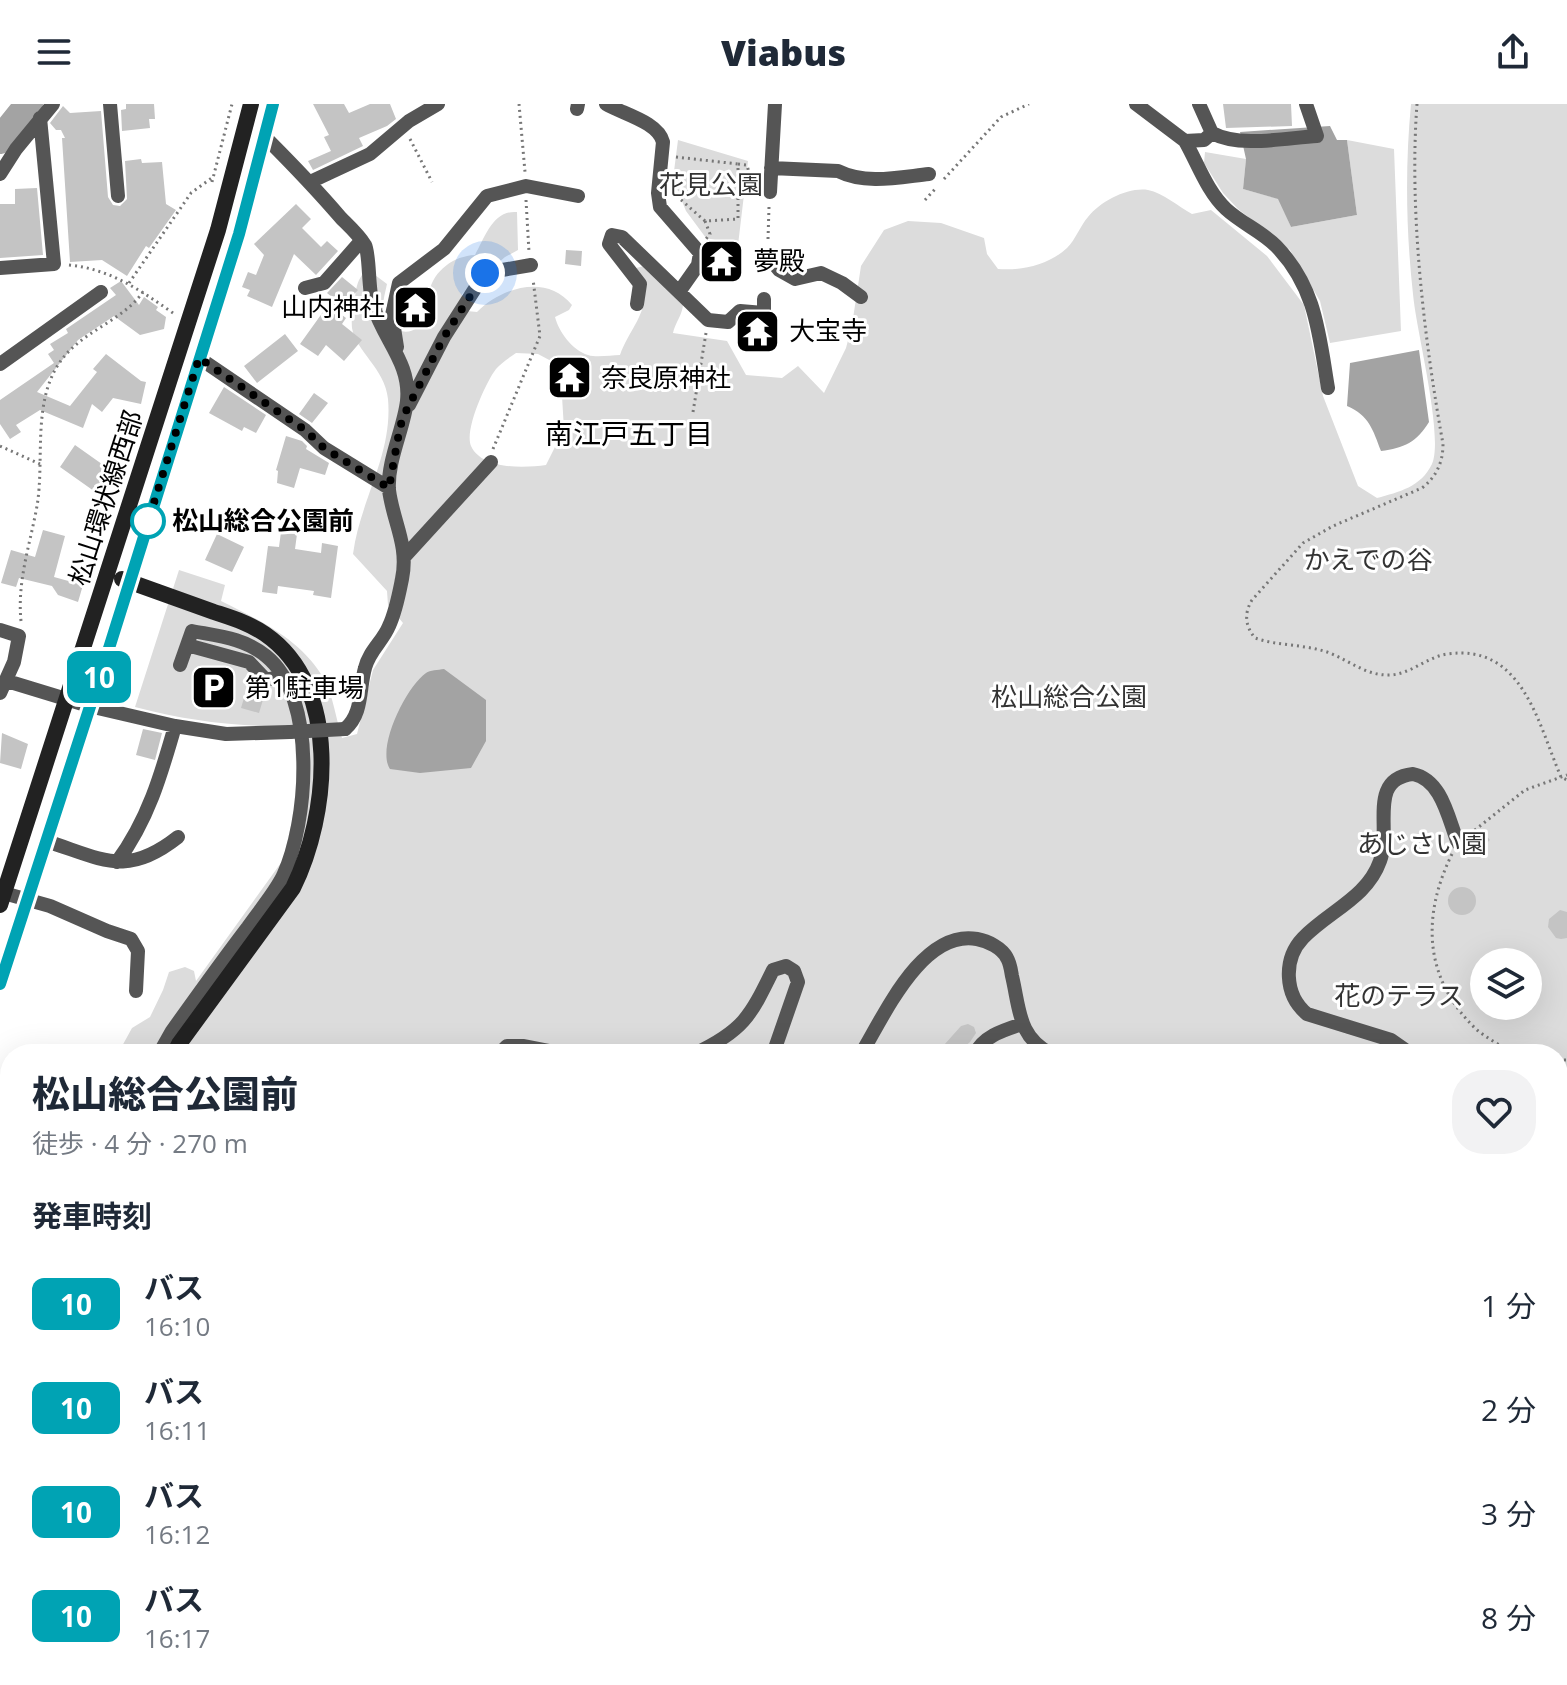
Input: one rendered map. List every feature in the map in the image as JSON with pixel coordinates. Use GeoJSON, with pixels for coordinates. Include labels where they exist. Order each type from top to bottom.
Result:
{"type":"FeatureCollection","features":[{"type":"Feature","properties":{"kind":"street"},"geometry":{"type":"LineString","coordinates":[[0,174],[53,104]]}},
{"type":"Feature","properties":{"kind":"street"},"geometry":{"type":"LineString","coordinates":[[110,104],[118,196]]}},
{"type":"Feature","properties":{"kind":"street","name":"松山環状線西部"},"geometry":{"type":"LineString","coordinates":[[1,896],[68,700],[106,573],[218,230],[251,104]]}},
{"type":"Feature","properties":{"kind":"street","name":"松山環状線西部"},"geometry":{"type":"LineString","coordinates":[[0,983],[239,234],[273,104]]}},
{"type":"Feature","properties":{"kind":"street"},"geometry":{"type":"LineString","coordinates":[[310,182],[370,154],[403,126],[438,104]]}},
{"type":"Feature","properties":{"kind":"street"},"geometry":{"type":"LineString","coordinates":[[606,104],[655,128],[662,135],[660,207],[700,253],[698,265],[679,292]]}},
{"type":"Feature","properties":{"kind":"street"},"geometry":{"type":"LineString","coordinates":[[770,192],[775,104]]}},
{"type":"Feature","properties":{"kind":"street"},"geometry":{"type":"LineString","coordinates":[[1136,104],[1185,141],[1215,198],[1276,246],[1294,271],[1314,307],[1328,388]]}},
{"type":"Feature","properties":{"kind":"street"},"geometry":{"type":"LineString","coordinates":[[1199,104],[1212,133],[1220,138],[1248,139],[1317,136],[1306,104]]}},
{"type":"Feature","properties":{"kind":"street"},"geometry":{"type":"LineString","coordinates":[[0,268],[54,264],[40,118]]}},
{"type":"Feature","properties":{"kind":"street"},"geometry":{"type":"LineString","coordinates":[[1185,141],[1204,140],[1212,133]]}},
{"type":"Feature","properties":{"kind":"street"},"geometry":{"type":"LineString","coordinates":[[266,138],[367,247],[368,287],[373,307],[407,377],[404,415]]}},
{"type":"Feature","properties":{"kind":"street"},"geometry":{"type":"LineString","coordinates":[[771,168],[838,171],[847,176],[870,179],[929,174]]}},
{"type":"Feature","properties":{"kind":"street"},"geometry":{"type":"LineString","coordinates":[[398,354],[392,315],[399,283],[444,249],[487,196],[526,186],[578,196]]}},
{"type":"Feature","properties":{"kind":"street"},"geometry":{"type":"LineString","coordinates":[[637,304],[640,284],[609,244],[612,235],[622,237],[708,320],[728,322],[740,311],[764,313],[764,299]]}},
{"type":"Feature","properties":{"kind":"street"},"geometry":{"type":"LineString","coordinates":[[305,288],[324,283],[361,241]]}},
{"type":"Feature","properties":{"kind":"street"},"geometry":{"type":"LineString","coordinates":[[767,255],[779,270],[795,279],[821,273],[861,297]]}},
{"type":"Feature","properties":{"kind":"street"},"geometry":{"type":"LineString","coordinates":[[0,630],[19,636],[3,687],[175,726],[226,734],[345,729],[352,723],[360,701],[369,656],[389,626],[400,589],[406,555],[389,488],[404,415],[444,337],[485,273],[531,265]]}},
{"type":"Feature","properties":{"kind":"street"},"geometry":{"type":"LineString","coordinates":[[0,364],[101,292]]}},
{"type":"Feature","properties":{"kind":"street"},"geometry":{"type":"LineString","coordinates":[[199,358],[305,430],[324,448],[389,488]]}},
{"type":"Feature","properties":{"kind":"street"},"geometry":{"type":"LineString","coordinates":[[406,555],[490,461]]}},
{"type":"Feature","properties":{"kind":"street"},"geometry":{"type":"LineString","coordinates":[[106,573],[244,622],[267,635],[301,674],[318,717],[320,803],[306,862],[293,888],[179,1044]]}},
{"type":"Feature","properties":{"kind":"street"},"geometry":{"type":"LineString","coordinates":[[165,1044],[282,879],[290,858],[302,802],[303,742],[300,718],[282,676],[269,657],[244,641],[192,631],[180,665]]}},
{"type":"Feature","properties":{"kind":"street"},"geometry":{"type":"LineString","coordinates":[[117,862],[139,830],[151,803],[175,726]]}},
{"type":"Feature","properties":{"kind":"street"},"geometry":{"type":"LineString","coordinates":[[1397,1044],[1307,1014],[1299,1007],[1291,992],[1289,967],[1294,950],[1305,936],[1355,897],[1374,875],[1386,834],[1384,796],[1395,780],[1413,774],[1431,782],[1437,789],[1458,843]]}},
{"type":"Feature","properties":{"kind":"street"},"geometry":{"type":"LineString","coordinates":[[46,841],[117,862],[148,858],[178,837]]}},
{"type":"Feature","properties":{"kind":"street"},"geometry":{"type":"LineString","coordinates":[[1,896],[28,899],[131,939],[138,951],[136,991]]}},
{"type":"Feature","properties":{"kind":"street"},"geometry":{"type":"LineString","coordinates":[[867,1044],[910,974],[923,959],[948,943],[962,939],[984,941],[998,948],[1008,959],[1022,1024],[1029,1039],[1036,1044]]}},
{"type":"Feature","properties":{"kind":"street"},"geometry":{"type":"LineString","coordinates":[[712,1044],[733,1032],[751,1016],[773,970],[786,966],[794,971],[798,982],[776,1044]]}},
{"type":"Feature","properties":{"kind":"street"},"geometry":{"type":"LineString","coordinates":[[980,1044],[1003,1030],[1022,1024]]}},
{"type":"Feature","properties":{"kind":"path"},"geometry":{"type":"LineString","coordinates":[[490,461],[540,336],[531,265],[519,104]]}},
{"type":"Feature","properties":{"kind":"path"},"geometry":{"type":"LineString","coordinates":[[925,200],[1001,117],[1029,104]]}},
{"type":"Feature","properties":{"kind":"path"},"geometry":{"type":"LineString","coordinates":[[1417,104],[1414,144],[1422,292],[1443,444],[1440,466],[1422,488],[1333,526],[1303,543],[1252,600],[1246,622],[1255,638],[1329,653],[1379,674],[1405,672],[1448,654],[1474,655],[1499,664],[1527,692],[1561,777]]}},
{"type":"Feature","properties":{"kind":"path"},"geometry":{"type":"LineString","coordinates":[[403,126],[432,182]]}},
{"type":"Feature","properties":{"kind":"path"},"geometry":{"type":"LineString","coordinates":[[679,158],[747,165]]}},
{"type":"Feature","properties":{"kind":"path"},"geometry":{"type":"LineString","coordinates":[[670,191],[705,221],[738,219],[738,164]]}},
{"type":"Feature","properties":{"kind":"path"},"geometry":{"type":"LineString","coordinates":[[129,283],[191,193],[214,176]]}},
{"type":"Feature","properties":{"kind":"path"},"geometry":{"type":"LineString","coordinates":[[54,264],[100,270],[129,283],[173,313]]}},
{"type":"Feature","properties":{"kind":"path"},"geometry":{"type":"LineString","coordinates":[[19,636],[22,626],[19,595],[37,506],[42,421],[55,372],[76,345],[127,311],[143,292]]}},
{"type":"Feature","properties":{"kind":"path"},"geometry":{"type":"LineString","coordinates":[[693,412],[708,320]]}},
{"type":"Feature","properties":{"kind":"path"},"geometry":{"type":"LineString","coordinates":[[0,446],[40,464]]}},
{"type":"Feature","properties":{"kind":"path"},"geometry":{"type":"LineString","coordinates":[[1498,1044],[1478,1031],[1455,1004],[1441,978],[1431,944],[1432,912],[1442,875],[1458,843],[1525,790],[1561,777],[1567,778]]}},
{"type":"Feature","properties":{"kind":"green space","name":"松山総合公園"},"geometry":{"type":"Polygon","coordinates":[[[1411,104],[1567,104],[1567,1044],[123,1044],[132,1028],[150,1017],[169,972],[185,967],[194,971],[196,981],[283,860],[297,800],[295,727],[214,722],[135,707],[179,570],[225,585],[221,601],[278,632],[304,653],[327,685],[342,738],[357,734],[373,670],[403,623],[388,605],[387,591],[353,554],[386,439],[388,420],[386,388],[352,328],[356,289],[362,275],[375,275],[387,284],[383,308],[389,325],[403,332],[414,330],[424,319],[429,292],[440,271],[453,261],[475,255],[496,220],[502,215],[517,212],[518,250],[505,257],[462,294],[462,305],[467,311],[477,312],[498,296],[511,291],[537,287],[550,289],[572,305],[555,317],[572,345],[592,356],[620,355],[643,304],[642,282],[636,268],[644,266],[683,304],[673,333],[727,341],[746,375],[782,378],[798,366],[824,393],[846,348],[861,266],[884,230],[908,221],[941,223],[984,238],[987,254],[998,269],[1025,268],[1060,254],[1093,211],[1107,201],[1124,193],[1148,190],[1192,214],[1211,210],[1267,256],[1304,305],[1323,396],[1358,486],[1377,498],[1416,483],[1432,464],[1435,450],[1432,407],[1415,310],[1407,199],[1411,104]],[[516,353],[492,375],[477,406],[470,439],[471,446],[484,460],[516,467],[546,465],[564,429],[561,380],[553,362],[538,354],[516,353]]]}},
{"type":"Feature","properties":{"kind":"green space","name":"花見公園"},"geometry":{"type":"Polygon","coordinates":[[[678,140],[748,161],[738,245],[706,238],[686,211],[673,179],[678,140]]]}},
{"type":"Feature","properties":{"kind":"green space"},"geometry":{"type":"Polygon","coordinates":[[[1347,140],[1394,149],[1401,331],[1330,343],[1320,301],[1290,250],[1238,209],[1223,193],[1204,163],[1205,152],[1246,159],[1243,189],[1279,199],[1291,227],[1357,215],[1347,140]]]}},
{"type":"Feature","properties":{"kind":"shaded area"},"geometry":{"type":"Polygon","coordinates":[[[1330,126],[1337,140],[1347,140],[1357,215],[1291,227],[1278,199],[1243,189],[1246,159],[1240,132],[1330,126]]]}},
{"type":"Feature","properties":{"kind":"shaded area"},"geometry":{"type":"Polygon","coordinates":[[[1419,350],[1429,422],[1420,435],[1409,443],[1381,451],[1365,419],[1347,406],[1350,363],[1419,350]]]}},
{"type":"Feature","properties":{"kind":"shaded area"},"geometry":{"type":"Polygon","coordinates":[[[444,669],[486,700],[486,741],[471,768],[420,773],[390,769],[387,747],[402,704],[426,673],[444,669]]]}},
{"type":"Feature","properties":{"kind":"building"},"geometry":{"type":"Polygon","coordinates":[[[126,104],[154,104],[155,119],[149,119],[150,128],[122,131],[121,110],[126,109],[126,104]]]}},
{"type":"Feature","properties":{"kind":"building"},"geometry":{"type":"Polygon","coordinates":[[[313,104],[344,104],[349,113],[370,104],[390,104],[396,119],[359,138],[363,146],[313,170],[308,161],[331,151],[324,137],[329,135],[313,104]]]}},
{"type":"Feature","properties":{"kind":"building"},"geometry":{"type":"Polygon","coordinates":[[[1223,104],[1291,104],[1292,126],[1226,128],[1223,104]]]}},
{"type":"Feature","properties":{"kind":"building"},"geometry":{"type":"Polygon","coordinates":[[[63,106],[70,113],[101,111],[108,197],[113,205],[120,206],[127,199],[125,161],[141,159],[142,163],[162,162],[166,204],[176,210],[149,248],[146,246],[127,276],[102,260],[70,262],[62,138],[65,138],[61,130],[56,130],[50,123],[63,106]]]}},
{"type":"Feature","properties":{"kind":"building"},"geometry":{"type":"Polygon","coordinates":[[[37,188],[43,255],[0,258],[0,204],[15,204],[15,189],[37,188]]]}},
{"type":"Feature","properties":{"kind":"building"},"geometry":{"type":"Polygon","coordinates":[[[296,204],[311,219],[302,228],[321,247],[327,241],[338,251],[316,275],[294,254],[272,307],[247,296],[250,290],[242,287],[248,272],[256,275],[264,255],[254,244],[296,204]]]}},
{"type":"Feature","properties":{"kind":"building"},"geometry":{"type":"Polygon","coordinates":[[[566,250],[582,251],[581,266],[565,264],[566,250]]]}},
{"type":"Feature","properties":{"kind":"building"},"geometry":{"type":"Polygon","coordinates":[[[342,277],[358,290],[338,312],[346,318],[342,324],[362,340],[344,361],[326,345],[318,356],[300,344],[333,298],[327,293],[342,277]]]}},
{"type":"Feature","properties":{"kind":"building"},"geometry":{"type":"Polygon","coordinates":[[[121,281],[139,305],[144,297],[158,307],[156,310],[166,317],[164,329],[140,335],[114,316],[78,340],[37,392],[70,406],[97,372],[93,369],[106,354],[146,382],[141,404],[113,398],[102,412],[92,404],[83,428],[40,410],[16,425],[21,432],[10,439],[0,424],[0,400],[54,363],[48,354],[54,350],[50,344],[68,333],[66,329],[116,295],[110,288],[121,281]]]}},
{"type":"Feature","properties":{"kind":"building"},"geometry":{"type":"Polygon","coordinates":[[[285,334],[298,351],[257,383],[244,366],[285,334]]]}},
{"type":"Feature","properties":{"kind":"building"},"geometry":{"type":"Polygon","coordinates":[[[224,387],[266,415],[256,433],[244,427],[242,431],[209,413],[224,387]]]}},
{"type":"Feature","properties":{"kind":"building"},"geometry":{"type":"Polygon","coordinates":[[[314,393],[328,403],[312,423],[299,414],[314,393]]]}},
{"type":"Feature","properties":{"kind":"building"},"geometry":{"type":"Polygon","coordinates":[[[286,436],[302,441],[306,449],[329,463],[325,475],[300,468],[294,488],[277,483],[276,470],[286,436]]]}},
{"type":"Feature","properties":{"kind":"building"},"geometry":{"type":"Polygon","coordinates":[[[75,445],[116,474],[101,496],[60,467],[75,445]]]}},
{"type":"Feature","properties":{"kind":"building"},"geometry":{"type":"Polygon","coordinates":[[[43,530],[65,536],[54,577],[83,585],[78,602],[58,595],[52,586],[19,578],[16,587],[1,583],[11,550],[35,557],[43,530]]]}},
{"type":"Feature","properties":{"kind":"building"},"geometry":{"type":"Polygon","coordinates":[[[281,532],[297,534],[295,549],[321,553],[322,543],[338,546],[331,598],[313,595],[314,591],[278,586],[277,594],[262,592],[268,546],[279,547],[281,532]]]}},
{"type":"Feature","properties":{"kind":"building"},"geometry":{"type":"Polygon","coordinates":[[[217,534],[244,547],[232,572],[205,560],[217,534]]]}},
{"type":"Feature","properties":{"kind":"building"},"geometry":{"type":"Polygon","coordinates":[[[247,688],[265,693],[259,713],[241,708],[247,688]]]}},
{"type":"Feature","properties":{"kind":"building"},"geometry":{"type":"Polygon","coordinates":[[[143,729],[162,733],[155,760],[136,755],[143,729]]]}},
{"type":"Feature","properties":{"kind":"building"},"geometry":{"type":"Polygon","coordinates":[[[2,733],[28,744],[21,769],[0,763],[2,733]]]}},
{"type":"Feature","properties":{"kind":"building"},"geometry":{"type":"Polygon","coordinates":[[[1481,830],[1490,840],[1470,857],[1464,851],[1481,830]]]}},
{"type":"Feature","properties":{"kind":"building"},"geometry":{"type":"Polygon","coordinates":[[[1462,887],[1472,891],[1476,901],[1472,911],[1462,915],[1452,911],[1448,901],[1452,891],[1462,887]]]}},
{"type":"Feature","properties":{"kind":"building"},"geometry":{"type":"Polygon","coordinates":[[[1560,910],[1567,912],[1567,938],[1561,939],[1556,938],[1548,927],[1549,919],[1560,910]]]}},
{"type":"Feature","properties":{"kind":"building"},"geometry":{"type":"Polygon","coordinates":[[[968,1024],[974,1027],[976,1033],[970,1042],[945,1044],[961,1026],[968,1024]]]}},
{"type":"Feature","properties":{"kind":"waterway"},"geometry":{"type":"LineString","coordinates":[[0,140],[29,104]]}},
{"type":"Feature","properties":{"kind":"bus line","name":"10"},"geometry":{"type":"LineString","coordinates":[[0,984],[239,234],[273,104]]}},
{"type":"Feature","properties":{"kind":"place","name":"夢殿"},"geometry":{"type":"Point","coordinates":[722,261]}},
{"type":"Feature","properties":{"kind":"place","name":"山内神社"},"geometry":{"type":"Point","coordinates":[416,307]}},
{"type":"Feature","properties":{"kind":"place","name":"大宝寺"},"geometry":{"type":"Point","coordinates":[758,331]}},
{"type":"Feature","properties":{"kind":"place","name":"奈良原神社"},"geometry":{"type":"Point","coordinates":[570,378]}},
{"type":"Feature","properties":{"kind":"place","name":"松山総合公園前"},"geometry":{"type":"Point","coordinates":[148,521]}},
{"type":"Feature","properties":{"kind":"place","name":"第1駐車場"},"geometry":{"type":"Point","coordinates":[214,688]}},
{"type":"Feature","properties":{"kind":"district","name":"南江戸五丁目"},"geometry":{"type":"Point","coordinates":[629,434]}},
{"type":"Feature","properties":{"kind":"route"},"geometry":{"type":"LineString","coordinates":[[148,521],[147,525],[199,358],[305,430],[324,448],[389,488],[404,415],[444,337],[485,273]]}},
{"type":"Feature","properties":{"kind":"park label","name":"かえでの谷"},"geometry":{"type":"Point","coordinates":[1368,560]}},
{"type":"Feature","properties":{"kind":"park label","name":"あじさい園"},"geometry":{"type":"Point","coordinates":[1422,844]}},
{"type":"Feature","properties":{"kind":"park label","name":"花のテラス"},"geometry":{"type":"Point","coordinates":[1399,996]}}]}
